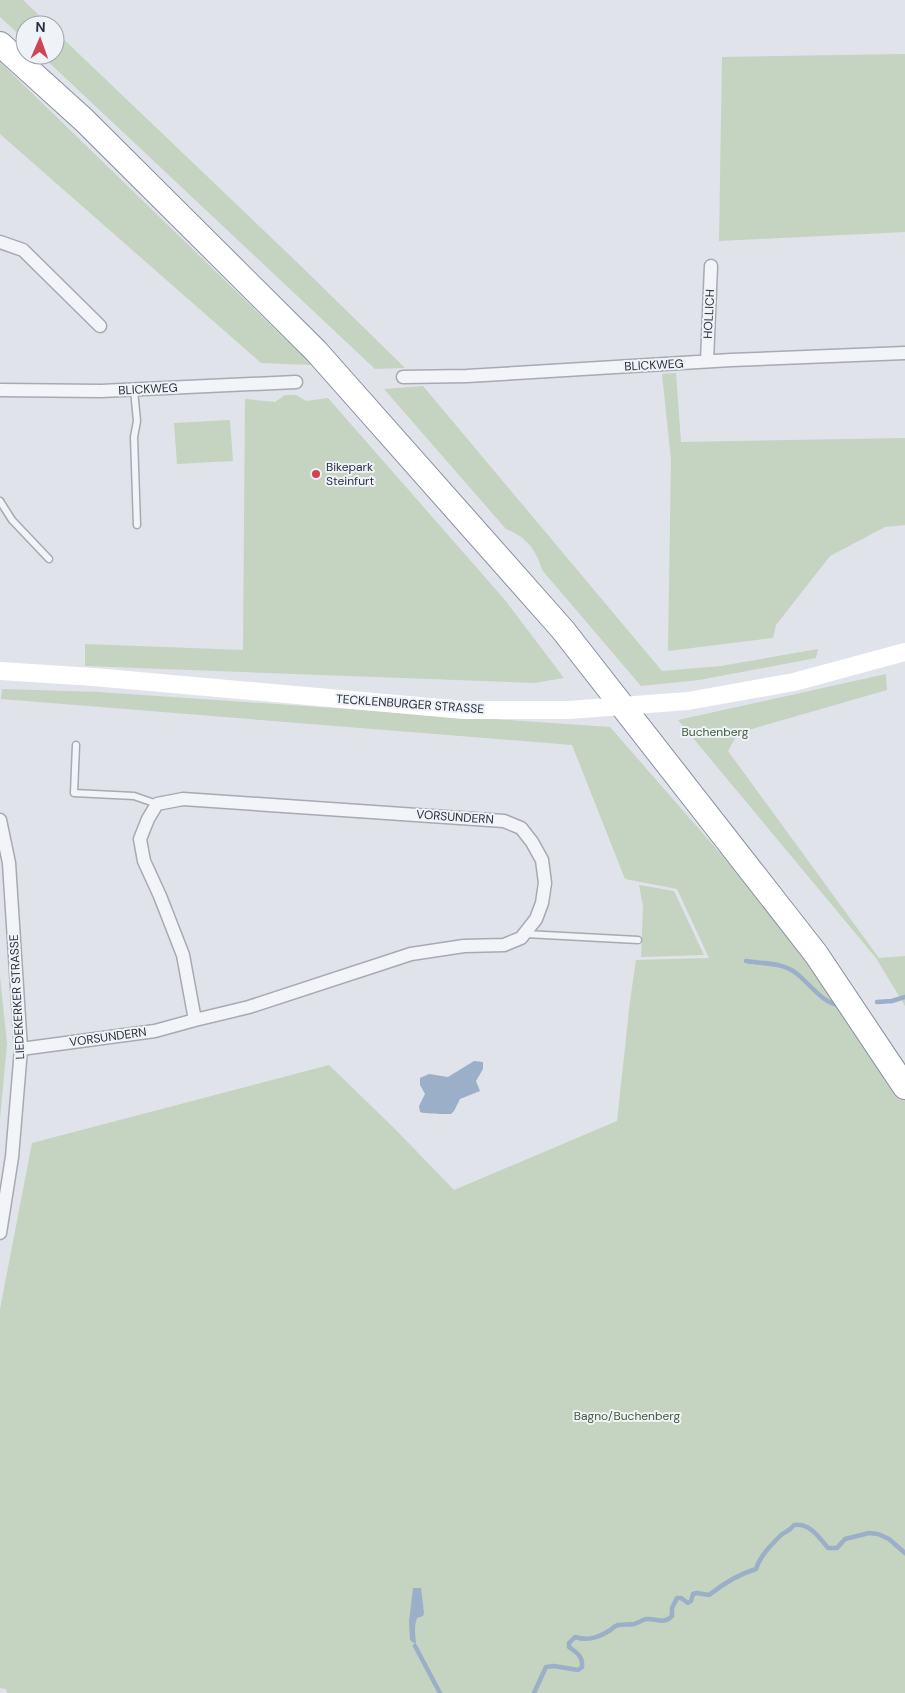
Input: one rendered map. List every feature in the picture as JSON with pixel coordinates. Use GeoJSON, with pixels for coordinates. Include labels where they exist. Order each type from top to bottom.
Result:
{"type":"FeatureCollection","features":[{"type":"Feature","properties":{"kind":"highway"},"geometry":{"type":"LineString","coordinates":[[0,30],[15,43]]}},
{"type":"Feature","properties":{"kind":"highway"},"geometry":{"type":"LineString","coordinates":[[0,44],[84,120],[316,350],[563,630],[816,954],[905,1087]]}},
{"type":"Feature","properties":{"kind":"highway"},"geometry":{"type":"LineString","coordinates":[[39,65],[95,115],[327,345],[568,616],[828,944],[905,1059]]}},
{"type":"Feature","properties":{"kind":"main road","name":"TECKLENBURGER STRASSE"},"geometry":{"type":"LineString","coordinates":[[0,671],[94,677],[464,710],[569,710],[688,701],[794,682],[905,652]]}},
{"type":"Feature","properties":{"kind":"street"},"geometry":{"type":"LineString","coordinates":[[0,242],[23,250],[100,326]]}},
{"type":"Feature","properties":{"kind":"street","name":"HOLLICH"},"geometry":{"type":"LineString","coordinates":[[707,361],[711,266]]}},
{"type":"Feature","properties":{"kind":"street","name":"BLICKWEG"},"geometry":{"type":"LineString","coordinates":[[403,377],[467,376],[707,361],[905,353]]}},
{"type":"Feature","properties":{"kind":"street","name":"BLICKWEG"},"geometry":{"type":"LineString","coordinates":[[0,390],[101,391],[296,382]]}},
{"type":"Feature","properties":{"kind":"street","name":"VORSUNDERN"},"geometry":{"type":"LineString","coordinates":[[21,1049],[155,1031],[249,1007],[411,954],[464,946],[504,945],[521,938],[536,919],[542,904],[545,883],[542,860],[532,842],[521,828],[504,821],[183,799],[157,804]]}},
{"type":"Feature","properties":{"kind":"street"},"geometry":{"type":"LineString","coordinates":[[157,804],[148,819],[140,839],[144,861],[183,955],[194,1020]]}},
{"type":"Feature","properties":{"kind":"street","name":"LIEDEKERKER STRASSE"},"geometry":{"type":"LineString","coordinates":[[0,820],[9,863],[21,1049],[12,1157],[0,1234]]}},
{"type":"Feature","properties":{"kind":"lane"},"geometry":{"type":"LineString","coordinates":[[134,390],[138,421],[134,437],[137,525]]}},
{"type":"Feature","properties":{"kind":"lane"},"geometry":{"type":"LineString","coordinates":[[0,501],[12,520],[49,559]]}},
{"type":"Feature","properties":{"kind":"lane"},"geometry":{"type":"LineString","coordinates":[[76,745],[74,793],[134,796],[157,804]]}},
{"type":"Feature","properties":{"kind":"lane"},"geometry":{"type":"LineString","coordinates":[[524,934],[638,940]]}},
{"type":"Feature","properties":{"kind":"green space"},"geometry":{"type":"Polygon","coordinates":[[[0,0],[23,0],[39,15],[15,15],[15,31],[0,17],[0,0]]]}},
{"type":"Feature","properties":{"kind":"green space"},"geometry":{"type":"Polygon","coordinates":[[[65,41],[405,368],[375,369],[52,65],[65,65],[65,41]]]}},
{"type":"Feature","properties":{"kind":"green space"},"geometry":{"type":"Polygon","coordinates":[[[905,54],[905,232],[719,241],[722,57],[905,54]]]}},
{"type":"Feature","properties":{"kind":"green space"},"geometry":{"type":"Polygon","coordinates":[[[0,62],[312,365],[261,363],[0,134],[0,62]]]}},
{"type":"Feature","properties":{"kind":"green space"},"geometry":{"type":"Polygon","coordinates":[[[676,373],[681,442],[905,438],[905,525],[885,527],[830,556],[776,625],[773,638],[668,651],[671,460],[662,374],[676,373]]]}},
{"type":"Feature","properties":{"kind":"green space"},"geometry":{"type":"Polygon","coordinates":[[[423,386],[662,671],[721,666],[818,649],[816,658],[699,680],[641,686],[542,570],[537,556],[525,540],[506,529],[384,389],[423,386]]]}},
{"type":"Feature","properties":{"kind":"green space"},"geometry":{"type":"Polygon","coordinates":[[[285,395],[296,395],[306,401],[328,398],[505,600],[564,678],[534,683],[85,666],[85,644],[243,650],[245,399],[275,402],[285,395]]]}},
{"type":"Feature","properties":{"kind":"green space"},"geometry":{"type":"Polygon","coordinates":[[[230,420],[233,461],[177,464],[174,423],[230,420]]]}},
{"type":"Feature","properties":{"kind":"green space","name":"Buchenberg"},"geometry":{"type":"Polygon","coordinates":[[[886,674],[887,690],[738,733],[728,751],[879,958],[905,956],[905,1006],[876,958],[678,720],[886,674]]]}},
{"type":"Feature","properties":{"kind":"green space","name":"Bagno/Buchenberg"},"geometry":{"type":"Polygon","coordinates":[[[2,689],[99,692],[610,727],[768,908],[905,1097],[905,1693],[7,1693],[6,1689],[0,1688],[0,1309],[32,1143],[329,1065],[454,1190],[617,1121],[636,960],[709,958],[677,889],[625,879],[572,745],[1,699],[2,689]]]}},
{"type":"Feature","properties":{"kind":"green space"},"geometry":{"type":"Polygon","coordinates":[[[639,885],[674,891],[704,955],[641,957],[643,907],[639,885]]]}},
{"type":"Feature","properties":{"kind":"green space"},"geometry":{"type":"Polygon","coordinates":[[[0,976],[7,1044],[0,1119],[0,976]]]}},
{"type":"Feature","properties":{"kind":"water"},"geometry":{"type":"Polygon","coordinates":[[[474,1061],[483,1062],[483,1069],[476,1081],[480,1091],[460,1099],[451,1114],[420,1112],[419,1106],[425,1094],[420,1085],[420,1078],[429,1074],[448,1077],[474,1061]]]}},
{"type":"Feature","properties":{"kind":"water"},"geometry":{"type":"Polygon","coordinates":[[[413,1588],[421,1588],[424,1613],[416,1621],[415,1644],[410,1640],[409,1622],[413,1588]]]}},
{"type":"Feature","properties":{"kind":"waterway"},"geometry":{"type":"LineString","coordinates":[[746,961],[779,965],[791,969],[822,997],[834,1004],[840,1005]]}},
{"type":"Feature","properties":{"kind":"waterway"},"geometry":{"type":"LineString","coordinates":[[877,1002],[892,1001],[905,997]]}},
{"type":"Feature","properties":{"kind":"waterway"},"geometry":{"type":"LineString","coordinates":[[534,1693],[546,1667],[554,1666],[578,1670],[582,1667],[580,1657],[569,1647],[569,1643],[575,1637],[584,1639],[596,1637],[615,1626],[634,1624],[646,1619],[663,1621],[669,1619],[672,1616],[672,1608],[677,1598],[681,1598],[688,1603],[691,1601],[693,1594],[709,1595],[731,1580],[756,1569],[770,1547],[794,1525],[809,1528],[818,1535],[828,1548],[837,1548],[845,1539],[869,1533],[878,1534],[889,1539],[905,1553]]}},
{"type":"Feature","properties":{"kind":"waterway"},"geometry":{"type":"LineString","coordinates":[[415,1646],[440,1693]]}},
{"type":"Feature","properties":{"kind":"place","name":"Bikepark Steinfurt"},"geometry":{"type":"Point","coordinates":[316,474]}}]}
